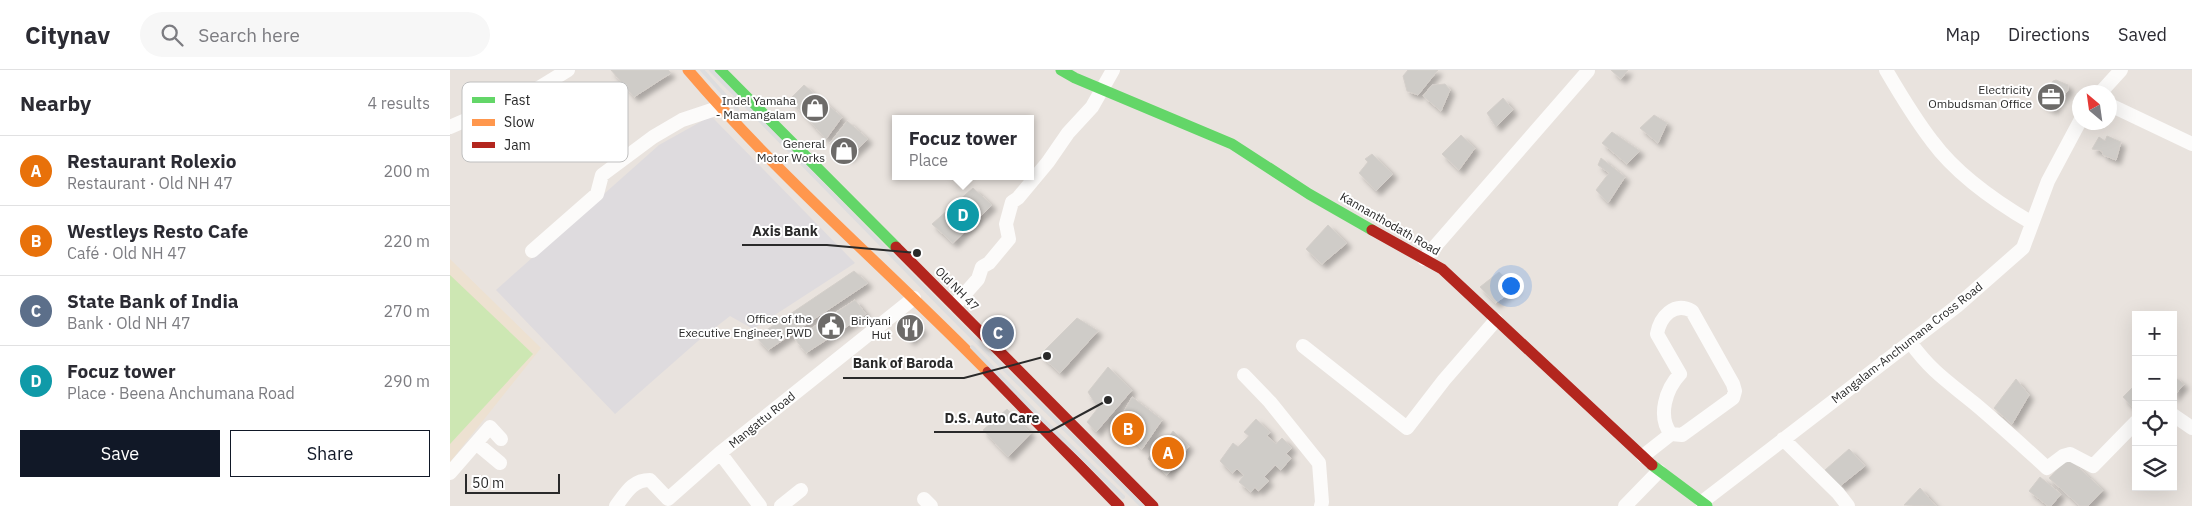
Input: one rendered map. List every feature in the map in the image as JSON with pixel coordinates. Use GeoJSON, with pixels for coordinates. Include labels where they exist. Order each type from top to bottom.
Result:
{"type":"FeatureCollection","features":[{"type":"Feature","properties":{"kind":"main road","name":"Old NH 47"},"geometry":{"type":"LineString","coordinates":[[688,70],[721,107],[810,179],[955,305],[1153,506]]}},
{"type":"Feature","properties":{"kind":"main road","name":"Old NH 47"},"geometry":{"type":"LineString","coordinates":[[720,70],[810,179],[914,298],[1110,503]]}},
{"type":"Feature","properties":{"kind":"main road","name":"Kannanthodath Road"},"geometry":{"type":"LineString","coordinates":[[1060,70],[1102,90],[1232,144],[1309,194],[1442,270],[1643,456],[1704,504]]}},
{"type":"Feature","properties":{"kind":"street"},"geometry":{"type":"LineString","coordinates":[[548,82],[568,70]]}},
{"type":"Feature","properties":{"kind":"street"},"geometry":{"type":"LineString","coordinates":[[1034,179],[1068,134],[1092,108],[1113,70]]}},
{"type":"Feature","properties":{"kind":"street"},"geometry":{"type":"LineString","coordinates":[[1424,259],[1587,70]]}},
{"type":"Feature","properties":{"kind":"street"},"geometry":{"type":"LineString","coordinates":[[1886,70],[1932,141],[1949,160],[2011,211],[2032,223]]}},
{"type":"Feature","properties":{"kind":"street"},"geometry":{"type":"LineString","coordinates":[[2107,85],[2121,70]]}},
{"type":"Feature","properties":{"kind":"street"},"geometry":{"type":"LineString","coordinates":[[628,156],[675,124],[721,107]]}},
{"type":"Feature","properties":{"kind":"street"},"geometry":{"type":"LineString","coordinates":[[2117,108],[2192,144]]}},
{"type":"Feature","properties":{"kind":"street","name":"Mangalam-Anchumana Cross Road"},"geometry":{"type":"LineString","coordinates":[[1704,504],[1783,440],[1957,306],[2023,248],[2048,181],[2075,130]]}},
{"type":"Feature","properties":{"kind":"street"},"geometry":{"type":"LineString","coordinates":[[532,251],[597,194],[602,175],[619,162]]}},
{"type":"Feature","properties":{"kind":"street"},"geometry":{"type":"LineString","coordinates":[[955,305],[978,279],[982,267],[989,263],[1008,239],[1006,224],[1012,202],[1018,198],[1033,180]]}},
{"type":"Feature","properties":{"kind":"street","name":"Mangattu Road"},"geometry":{"type":"LineString","coordinates":[[616,506],[633,484],[643,480],[650,480],[671,502],[720,453],[914,298]]}},
{"type":"Feature","properties":{"kind":"street"},"geometry":{"type":"LineString","coordinates":[[1643,456],[1671,434],[1682,435],[1733,398],[1735,391],[1733,384],[1692,311],[1684,307],[1678,308],[1666,315],[1659,323],[1657,334],[1680,374],[1670,385],[1663,418],[1665,426],[1671,434]]}},
{"type":"Feature","properties":{"kind":"street"},"geometry":{"type":"LineString","coordinates":[[1303,346],[1407,428],[1444,380],[1496,320]]}},
{"type":"Feature","properties":{"kind":"street"},"geometry":{"type":"LineString","coordinates":[[1910,342],[1939,376],[1974,403],[2047,468],[2062,456],[2070,454],[2093,466],[2132,426]]}},
{"type":"Feature","properties":{"kind":"street"},"geometry":{"type":"LineString","coordinates":[[1244,375],[1270,402],[1319,463],[1321,506]]}},
{"type":"Feature","properties":{"kind":"street"},"geometry":{"type":"LineString","coordinates":[[2177,418],[2192,428]]}},
{"type":"Feature","properties":{"kind":"street"},"geometry":{"type":"LineString","coordinates":[[450,472],[490,427],[501,438]]}},
{"type":"Feature","properties":{"kind":"street"},"geometry":{"type":"LineString","coordinates":[[1783,440],[1838,492],[1848,506]]}},
{"type":"Feature","properties":{"kind":"street"},"geometry":{"type":"LineString","coordinates":[[476,443],[500,463]]}},
{"type":"Feature","properties":{"kind":"street"},"geometry":{"type":"LineString","coordinates":[[720,453],[760,506]]}},
{"type":"Feature","properties":{"kind":"street"},"geometry":{"type":"LineString","coordinates":[[1625,506],[1660,471]]}},
{"type":"Feature","properties":{"kind":"street"},"geometry":{"type":"LineString","coordinates":[[781,506],[801,490]]}},
{"type":"Feature","properties":{"kind":"shaded area"},"geometry":{"type":"Polygon","coordinates":[[[711,116],[855,263],[753,329],[730,316],[698,341],[615,414],[496,290],[659,145],[711,116]]]}},
{"type":"Feature","properties":{"kind":"shaded area"},"geometry":{"type":"Polygon","coordinates":[[[450,259],[541,348],[450,462],[450,259]]]}},
{"type":"Feature","properties":{"kind":"green space"},"geometry":{"type":"Polygon","coordinates":[[[450,275],[533,354],[450,444],[450,275]]]}},
{"type":"Feature","properties":{"kind":"building"},"geometry":{"type":"Polygon","coordinates":[[[611,70],[668,70],[671,73],[634,97],[628,90],[628,82],[621,82],[611,70]]]}},
{"type":"Feature","properties":{"kind":"building"},"geometry":{"type":"Polygon","coordinates":[[[1408,70],[1438,70],[1418,95],[1407,91],[1403,76],[1408,70]]]}},
{"type":"Feature","properties":{"kind":"building"},"geometry":{"type":"Polygon","coordinates":[[[1611,70],[1628,70],[1621,79],[1611,70]]]}},
{"type":"Feature","properties":{"kind":"building","name":"Electricity Ombudsman Office"},"geometry":{"type":"Polygon","coordinates":[[[2056,80],[2068,85],[2068,90],[2053,110],[2043,105],[2040,100],[2053,81],[2056,80]]]}},
{"type":"Feature","properties":{"kind":"building"},"geometry":{"type":"Polygon","coordinates":[[[1445,84],[1450,90],[1441,111],[1423,96],[1432,85],[1445,84]]]}},
{"type":"Feature","properties":{"kind":"building","name":"Indel Yamaha - Mamangalam"},"geometry":{"type":"Polygon","coordinates":[[[804,85],[842,117],[826,139],[790,99],[804,85]]]}},
{"type":"Feature","properties":{"kind":"building"},"geometry":{"type":"Polygon","coordinates":[[[1503,98],[1513,110],[1496,127],[1487,113],[1503,98]]]}},
{"type":"Feature","properties":{"kind":"building"},"geometry":{"type":"Polygon","coordinates":[[[1654,115],[1667,123],[1658,143],[1640,128],[1654,115]]]}},
{"type":"Feature","properties":{"kind":"building"},"geometry":{"type":"Polygon","coordinates":[[[847,121],[868,139],[848,158],[830,143],[847,121]]]}},
{"type":"Feature","properties":{"kind":"building"},"geometry":{"type":"Polygon","coordinates":[[[1612,132],[1640,151],[1627,164],[1602,143],[1612,132]]]}},
{"type":"Feature","properties":{"kind":"building"},"geometry":{"type":"Polygon","coordinates":[[[1461,135],[1475,148],[1459,170],[1442,154],[1461,135]]]}},
{"type":"Feature","properties":{"kind":"building"},"geometry":{"type":"Polygon","coordinates":[[[2107,136],[2121,142],[2116,160],[2103,155],[2102,151],[2092,149],[2099,137],[2105,141],[2107,136]]]}},
{"type":"Feature","properties":{"kind":"building"},"geometry":{"type":"Polygon","coordinates":[[[1372,154],[1393,174],[1376,191],[1359,173],[1368,162],[1365,159],[1372,154]]]}},
{"type":"Feature","properties":{"kind":"building"},"geometry":{"type":"Polygon","coordinates":[[[1601,158],[1625,177],[1608,203],[1596,190],[1609,173],[1598,165],[1601,158]]]}},
{"type":"Feature","properties":{"kind":"building"},"geometry":{"type":"Polygon","coordinates":[[[973,188],[992,205],[953,243],[932,224],[973,188]]]}},
{"type":"Feature","properties":{"kind":"building"},"geometry":{"type":"Polygon","coordinates":[[[1328,225],[1347,243],[1322,264],[1306,249],[1328,225]]]}},
{"type":"Feature","properties":{"kind":"building"},"geometry":{"type":"Polygon","coordinates":[[[854,271],[868,283],[768,350],[756,337],[854,271]]]}},
{"type":"Feature","properties":{"kind":"building"},"geometry":{"type":"Polygon","coordinates":[[[1499,272],[1517,288],[1495,303],[1480,287],[1499,272]]]}},
{"type":"Feature","properties":{"kind":"building","name":"Office of the Executive Engineer, PWD"},"geometry":{"type":"Polygon","coordinates":[[[855,300],[866,314],[806,353],[795,339],[855,300]]]}},
{"type":"Feature","properties":{"kind":"building","name":"Biriyani Hut"},"geometry":{"type":"Polygon","coordinates":[[[910,314],[923,330],[910,341],[897,325],[910,314]]]}},
{"type":"Feature","properties":{"kind":"building"},"geometry":{"type":"Polygon","coordinates":[[[1077,318],[1098,331],[1060,373],[1040,355],[1077,318]]]}},
{"type":"Feature","properties":{"kind":"building"},"geometry":{"type":"Polygon","coordinates":[[[1108,367],[1132,390],[1096,432],[1087,422],[1098,408],[1088,392],[1108,367]]]}},
{"type":"Feature","properties":{"kind":"building"},"geometry":{"type":"Polygon","coordinates":[[[2016,379],[2029,395],[2012,424],[1994,408],[2016,379]]]}},
{"type":"Feature","properties":{"kind":"building"},"geometry":{"type":"Polygon","coordinates":[[[2177,379],[2184,384],[2177,392],[2177,379]]]}},
{"type":"Feature","properties":{"kind":"building"},"geometry":{"type":"Polygon","coordinates":[[[2132,388],[2132,407],[2123,397],[2132,388]]]}},
{"type":"Feature","properties":{"kind":"building"},"geometry":{"type":"Polygon","coordinates":[[[1132,397],[1162,420],[1142,449],[1116,426],[1132,397]]]}},
{"type":"Feature","properties":{"kind":"building"},"geometry":{"type":"Polygon","coordinates":[[[1007,409],[1031,433],[1008,457],[983,430],[1007,409]]]}},
{"type":"Feature","properties":{"kind":"building"},"geometry":{"type":"Polygon","coordinates":[[[1256,419],[1270,432],[1267,436],[1276,444],[1282,438],[1292,448],[1286,454],[1291,458],[1281,470],[1275,465],[1264,477],[1269,481],[1258,491],[1255,487],[1251,492],[1239,482],[1244,475],[1237,469],[1232,473],[1220,461],[1233,443],[1238,447],[1249,436],[1244,432],[1256,419]]]}},
{"type":"Feature","properties":{"kind":"building"},"geometry":{"type":"Polygon","coordinates":[[[1173,431],[1189,446],[1167,475],[1148,459],[1161,439],[1166,442],[1173,431]]]}},
{"type":"Feature","properties":{"kind":"building"},"geometry":{"type":"Polygon","coordinates":[[[1849,449],[1865,466],[1840,486],[1825,470],[1849,449]]]}},
{"type":"Feature","properties":{"kind":"building"},"geometry":{"type":"Polygon","coordinates":[[[2068,458],[2103,490],[2088,506],[2080,506],[2049,478],[2068,458]]]}},
{"type":"Feature","properties":{"kind":"building"},"geometry":{"type":"Polygon","coordinates":[[[2040,477],[2061,494],[2051,506],[2048,506],[2029,491],[2040,477]]]}},
{"type":"Feature","properties":{"kind":"building"},"geometry":{"type":"Polygon","coordinates":[[[1920,488],[1936,506],[1904,505],[1920,488]]]}},
{"type":"Feature","properties":{"kind":"railway"},"geometry":{"type":"LineString","coordinates":[[702,70],[737,109]]}},
{"type":"Feature","properties":{"kind":"railway"},"geometry":{"type":"LineString","coordinates":[[711,70],[947,312],[1142,506]]}},
{"type":"Feature","properties":{"kind":"railway"},"geometry":{"type":"LineString","coordinates":[[972,347],[1040,417],[1123,497]]}},
{"type":"Feature","properties":{"kind":"traffic: fast"},"geometry":{"type":"LineString","coordinates":[[720,70],[896,247]]}},
{"type":"Feature","properties":{"kind":"traffic: fast"},"geometry":{"type":"LineString","coordinates":[[1061,70],[1075,78],[1232,144],[1309,194],[1372,230]]}},
{"type":"Feature","properties":{"kind":"traffic: fast"},"geometry":{"type":"LineString","coordinates":[[1652,465],[1707,506]]}},
{"type":"Feature","properties":{"kind":"traffic: slow"},"geometry":{"type":"LineString","coordinates":[[688,70],[760,149],[988,372]]}},
{"type":"Feature","properties":{"kind":"traffic: jam"},"geometry":{"type":"LineString","coordinates":[[1372,230],[1442,269],[1652,465]]}},
{"type":"Feature","properties":{"kind":"traffic: jam"},"geometry":{"type":"LineString","coordinates":[[896,247],[1153,506]]}},
{"type":"Feature","properties":{"kind":"traffic: jam"},"geometry":{"type":"LineString","coordinates":[[988,372],[1119,506]]}},
{"type":"Feature","properties":{"kind":"place","name":"Electricity Ombudsman Office"},"geometry":{"type":"Point","coordinates":[2051,97]}},
{"type":"Feature","properties":{"kind":"place","name":"Indel Yamaha - Mamangalam"},"geometry":{"type":"Point","coordinates":[815,108]}},
{"type":"Feature","properties":{"kind":"place","name":"General Motor Works"},"geometry":{"type":"Point","coordinates":[844,151]}},
{"type":"Feature","properties":{"kind":"place","name":"Focuz tower"},"geometry":{"type":"Point","coordinates":[963,215]}},
{"type":"Feature","properties":{"kind":"place","name":"Axis Bank"},"geometry":{"type":"Point","coordinates":[917,253]}},
{"type":"Feature","properties":{"kind":"place","name":"Office of the Executive Engineer, PWD"},"geometry":{"type":"Point","coordinates":[831,326]}},
{"type":"Feature","properties":{"kind":"place","name":"Biriyani Hut"},"geometry":{"type":"Point","coordinates":[910,328]}},
{"type":"Feature","properties":{"kind":"place","name":"State Bank of India"},"geometry":{"type":"Point","coordinates":[998,333]}},
{"type":"Feature","properties":{"kind":"place","name":"Bank of Baroda"},"geometry":{"type":"Point","coordinates":[1047,356]}},
{"type":"Feature","properties":{"kind":"place","name":"D.S. Auto Care"},"geometry":{"type":"Point","coordinates":[1108,400]}},
{"type":"Feature","properties":{"kind":"place","name":"Westleys Resto Cafe"},"geometry":{"type":"Point","coordinates":[1128,429]}},
{"type":"Feature","properties":{"kind":"place","name":"Restaurant Rolexio"},"geometry":{"type":"Point","coordinates":[1168,453]}}]}
